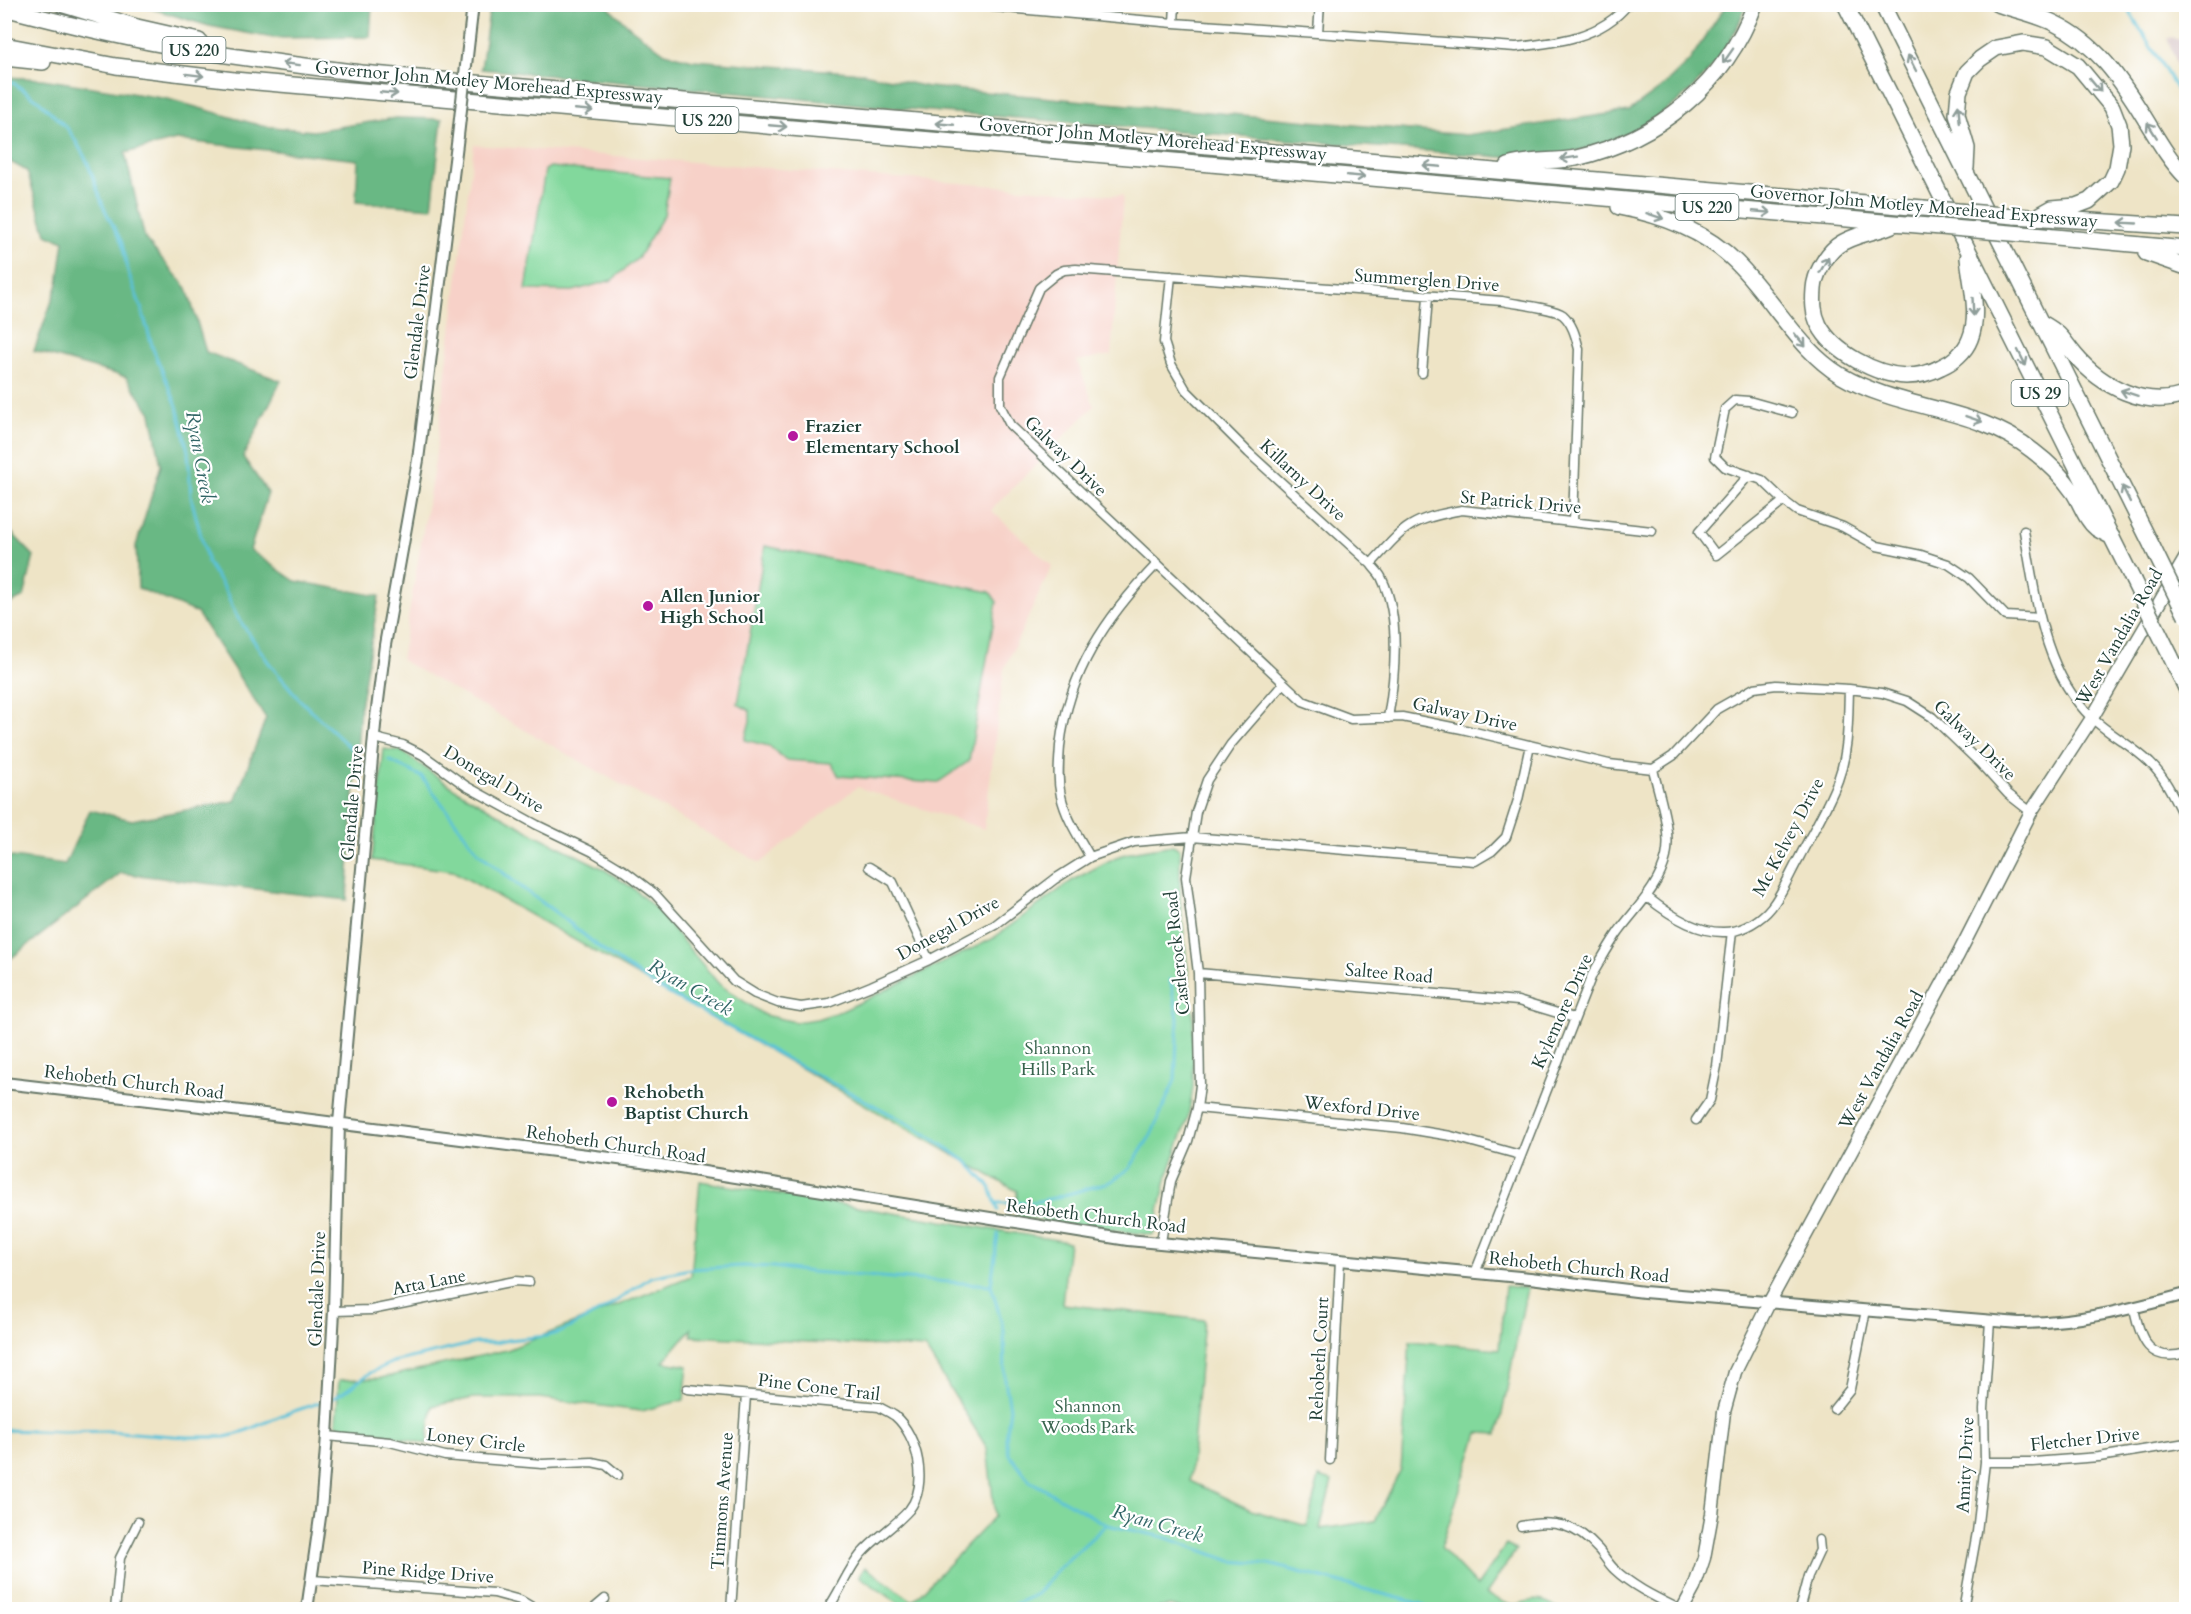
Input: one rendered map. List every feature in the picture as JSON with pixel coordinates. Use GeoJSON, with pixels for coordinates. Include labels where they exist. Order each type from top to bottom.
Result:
{"type":"FeatureCollection","features":[{"type":"Feature","properties":{"kind":"highway"},"geometry":{"type":"LineString","coordinates":[[61,4],[137,27],[247,51],[267,62]]}},
{"type":"Feature","properties":{"kind":"highway"},"geometry":{"type":"LineString","coordinates":[[1490,171],[1513,164],[1572,158],[1593,153],[1612,148],[1651,130],[1687,103],[1716,74],[1740,38],[1755,4]]}},
{"type":"Feature","properties":{"kind":"highway","name":"US 29"},"geometry":{"type":"LineString","coordinates":[[1845,4],[2187,688]]}},
{"type":"Feature","properties":{"kind":"highway","name":"US 29"},"geometry":{"type":"LineString","coordinates":[[1882,4],[2187,616]]}},
{"type":"Feature","properties":{"kind":"highway"},"geometry":{"type":"LineString","coordinates":[[1996,4],[2052,22],[2076,34],[2089,45],[2107,63],[2128,90],[2169,155],[2187,177]]}},
{"type":"Feature","properties":{"kind":"highway","name":"Governor John Motley Morehead Expressway"},"geometry":{"type":"LineString","coordinates":[[4,8],[122,36],[267,62],[372,74],[2036,218],[2187,227]]}},
{"type":"Feature","properties":{"kind":"highway"},"geometry":{"type":"LineString","coordinates":[[1966,171],[1967,148],[1957,114],[1959,92],[1967,72],[1980,59],[1996,48],[2023,43],[2047,47],[2078,66],[2112,107],[2119,125],[2121,144],[2117,168],[2110,181],[2088,201],[2076,206],[2052,208],[2036,218]]}},
{"type":"Feature","properties":{"kind":"highway","name":"US 220"},"geometry":{"type":"LineString","coordinates":[[4,45],[116,66]]}},
{"type":"Feature","properties":{"kind":"highway"},"geometry":{"type":"LineString","coordinates":[[4,58],[87,69],[116,66]]}},
{"type":"Feature","properties":{"kind":"highway","name":"Governor John Motley Morehead Expressway"},"geometry":{"type":"LineString","coordinates":[[116,66],[234,80],[2187,249]]}},
{"type":"Feature","properties":{"kind":"highway"},"geometry":{"type":"LineString","coordinates":[[1515,190],[1573,202],[1639,211],[1688,228],[1706,238],[1736,262],[1804,345],[1821,361],[1848,379],[1876,393],[1962,415],[2014,437],[2057,472],[2074,493],[2095,527],[2112,537]]}},
{"type":"Feature","properties":{"kind":"highway"},"geometry":{"type":"LineString","coordinates":[[1898,223],[1877,232],[1862,234],[1838,246],[1823,262],[1814,283],[1813,307],[1826,337],[1841,351],[1886,373],[1905,376],[1925,374],[1950,363],[1970,340],[1974,324],[1974,306],[1967,249]]}},
{"type":"Feature","properties":{"kind":"highway"},"geometry":{"type":"LineString","coordinates":[[2115,243],[2136,252],[2151,253],[2187,267]]}},
{"type":"Feature","properties":{"kind":"highway"},"geometry":{"type":"LineString","coordinates":[[2042,323],[2060,334],[2075,355],[2091,371],[2119,390],[2144,398],[2160,399],[2187,394]]}},
{"type":"Feature","properties":{"kind":"main road","name":"West Vandalia Road"},"geometry":{"type":"LineString","coordinates":[[1682,1610],[1694,1588],[1704,1558],[1712,1514],[1724,1412],[1735,1372],[1770,1301],[1957,957],[2031,812],[2092,718],[2187,557]]}},
{"type":"Feature","properties":{"kind":"street","name":"Glendale Drive"},"geometry":{"type":"LineString","coordinates":[[307,1610],[321,1510],[327,1436],[334,1311],[339,1123],[375,738],[385,645],[418,460],[473,4]]}},
{"type":"Feature","properties":{"kind":"street"},"geometry":{"type":"LineString","coordinates":[[962,4],[1515,47],[1556,43],[1581,35],[1602,25],[1629,4]]}},
{"type":"Feature","properties":{"kind":"street"},"geometry":{"type":"LineString","coordinates":[[1174,22],[1175,4]]}},
{"type":"Feature","properties":{"kind":"street"},"geometry":{"type":"LineString","coordinates":[[1318,32],[1320,4]]}},
{"type":"Feature","properties":{"kind":"street","name":"Summerglen Drive"},"geometry":{"type":"LineString","coordinates":[[1076,269],[1502,301],[1562,314],[1573,328],[1579,350],[1573,522]]}},
{"type":"Feature","properties":{"kind":"street","name":"Galway Drive"},"geometry":{"type":"LineString","coordinates":[[1076,269],[1064,270],[1056,274],[1039,288],[1000,377],[1000,405],[1010,426],[1303,701],[1351,719],[1402,717],[1609,764],[1653,769],[1673,756],[1717,709],[1754,688],[1776,685],[1882,693],[1907,701],[1932,717],[1980,763],[2008,794],[2031,812]]}},
{"type":"Feature","properties":{"kind":"street","name":"Killarny Drive"},"geometry":{"type":"LineString","coordinates":[[1171,276],[1164,342],[1171,364],[1186,390],[1256,460],[1371,564],[1382,577],[1391,603],[1395,653],[1388,718]]}},
{"type":"Feature","properties":{"kind":"street"},"geometry":{"type":"LineString","coordinates":[[1422,372],[1428,297]]}},
{"type":"Feature","properties":{"kind":"street"},"geometry":{"type":"LineString","coordinates":[[1792,413],[1735,400],[1725,409],[1715,457],[1725,466],[1762,480],[1797,511],[1843,527],[1877,546],[1921,555],[1948,564],[1969,578],[2006,615],[2040,618]]}},
{"type":"Feature","properties":{"kind":"street"},"geometry":{"type":"LineString","coordinates":[[1749,475],[1699,532],[1716,555],[1784,501]]}},
{"type":"Feature","properties":{"kind":"street","name":"St Patrick Drive"},"geometry":{"type":"LineString","coordinates":[[1371,564],[1400,531],[1415,522],[1433,515],[1462,510],[1652,531]]}},
{"type":"Feature","properties":{"kind":"street"},"geometry":{"type":"LineString","coordinates":[[2024,531],[2040,618],[2051,653],[2069,689],[2092,718],[2152,764],[2168,785],[2187,822]]}},
{"type":"Feature","properties":{"kind":"street"},"geometry":{"type":"LineString","coordinates":[[1090,857],[1068,819],[1060,795],[1058,769],[1063,725],[1079,672],[1100,632],[1126,596],[1156,564]]}},
{"type":"Feature","properties":{"kind":"street","name":"Castlerock Road"},"geometry":{"type":"LineString","coordinates":[[1161,1242],[1172,1180],[1188,1140],[1197,1108],[1200,1085],[1201,1034],[1198,973],[1186,877],[1196,812],[1207,780],[1231,744],[1283,684]]}},
{"type":"Feature","properties":{"kind":"street","name":"Mc Kelvey Drive"},"geometry":{"type":"LineString","coordinates":[[1732,931],[1757,921],[1774,903],[1822,813],[1838,779],[1847,741],[1849,689]]}},
{"type":"Feature","properties":{"kind":"street","name":"Donegal Drive"},"geometry":{"type":"LineString","coordinates":[[375,738],[403,745],[423,755],[466,786],[537,825],[593,852],[626,872],[655,894],[734,981],[755,994],[778,1003],[801,1007],[829,1003],[929,960],[995,925],[1055,879],[1090,857],[1134,842],[1191,837],[1475,861],[1492,851],[1506,837],[1518,800],[1530,745]]}},
{"type":"Feature","properties":{"kind":"street","name":"Kylemore Drive"},"geometry":{"type":"LineString","coordinates":[[1474,1273],[1592,975],[1618,932],[1647,897],[1658,879],[1666,855],[1666,831],[1653,769]]}},
{"type":"Feature","properties":{"kind":"street"},"geometry":{"type":"LineString","coordinates":[[869,867],[892,882],[929,960]]}},
{"type":"Feature","properties":{"kind":"street"},"geometry":{"type":"LineString","coordinates":[[1647,897],[1665,911],[1694,926],[1707,930],[1732,931],[1717,1066],[1710,1100],[1696,1120]]}},
{"type":"Feature","properties":{"kind":"street","name":"Saltee Road"},"geometry":{"type":"LineString","coordinates":[[1198,973],[1518,1001],[1574,1018]]}},
{"type":"Feature","properties":{"kind":"street","name":"Rehobeth Church Road"},"geometry":{"type":"LineString","coordinates":[[4,1083],[642,1162],[1128,1240],[1474,1273],[1644,1292],[1990,1321],[2053,1323],[2134,1308],[2187,1294]]}},
{"type":"Feature","properties":{"kind":"street","name":"Wexford Drive"},"geometry":{"type":"LineString","coordinates":[[1197,1108],[1402,1128],[1451,1136],[1520,1155]]}},
{"type":"Feature","properties":{"kind":"street","name":"Rehobeth Court"},"geometry":{"type":"LineString","coordinates":[[1330,1460],[1340,1260]]}},
{"type":"Feature","properties":{"kind":"street","name":"Arta Lane"},"geometry":{"type":"LineString","coordinates":[[334,1311],[371,1310],[515,1281],[529,1282]]}},
{"type":"Feature","properties":{"kind":"street"},"geometry":{"type":"LineString","coordinates":[[2134,1308],[2141,1336],[2148,1346],[2166,1355],[2187,1353]]}},
{"type":"Feature","properties":{"kind":"street"},"geometry":{"type":"LineString","coordinates":[[1834,1409],[1850,1389],[1866,1310]]}},
{"type":"Feature","properties":{"kind":"street","name":"Amity Drive"},"geometry":{"type":"LineString","coordinates":[[1963,1610],[1977,1532],[1985,1462],[1984,1409],[1990,1321]]}},
{"type":"Feature","properties":{"kind":"street","name":"Pine Cone Trail"},"geometry":{"type":"LineString","coordinates":[[687,1389],[879,1407],[895,1417],[909,1435],[919,1468],[918,1488],[911,1508],[861,1554],[827,1610]]}},
{"type":"Feature","properties":{"kind":"street","name":"Timmons Avenue"},"geometry":{"type":"LineString","coordinates":[[731,1610],[746,1395]]}},
{"type":"Feature","properties":{"kind":"street","name":"Loney Circle"},"geometry":{"type":"LineString","coordinates":[[327,1436],[390,1442],[445,1456],[542,1464],[592,1462],[606,1465],[618,1474]]}},
{"type":"Feature","properties":{"kind":"street","name":"Fletcher Drive"},"geometry":{"type":"LineString","coordinates":[[1985,1462],[2033,1462],[2099,1457],[2187,1443]]}},
{"type":"Feature","properties":{"kind":"street"},"geometry":{"type":"LineString","coordinates":[[115,1610],[120,1558],[138,1522]]}},
{"type":"Feature","properties":{"kind":"street"},"geometry":{"type":"LineString","coordinates":[[1521,1526],[1542,1522],[1558,1523],[1585,1536],[1613,1568],[1641,1590],[1682,1610]]}},
{"type":"Feature","properties":{"kind":"street"},"geometry":{"type":"LineString","coordinates":[[1798,1610],[1808,1576],[1820,1550],[1819,1540]]}},
{"type":"Feature","properties":{"kind":"street","name":"Pine Ridge Drive"},"geometry":{"type":"LineString","coordinates":[[312,1580],[494,1593],[520,1599],[537,1610]]}},
{"type":"Feature","properties":{"kind":"street"},"geometry":{"type":"LineString","coordinates":[[592,1610],[604,1599]]}},
{"type":"Feature","properties":{"kind":"shaded area"},"geometry":{"type":"Polygon","coordinates":[[[2167,38],[2186,40],[2186,83],[2182,77],[2167,38]]]}},
{"type":"Feature","properties":{"kind":"shaded area"},"geometry":{"type":"Polygon","coordinates":[[[474,145],[1123,196],[1111,355],[1077,361],[1094,406],[991,510],[1052,566],[1004,669],[984,829],[857,787],[760,863],[401,660],[435,461],[474,145]]]}},
{"type":"Feature","properties":{"kind":"green space"},"geometry":{"type":"Polygon","coordinates":[[[372,4],[370,37],[273,38],[209,26],[139,5],[372,4]]]}},
{"type":"Feature","properties":{"kind":"green space"},"geometry":{"type":"Polygon","coordinates":[[[490,5],[606,5],[631,28],[665,53],[693,60],[863,73],[928,87],[1466,135],[1629,111],[1662,87],[1690,60],[1726,5],[1746,5],[1735,32],[1702,79],[1659,115],[1609,141],[1581,150],[1556,155],[1513,158],[930,111],[481,69],[490,5]]]}},
{"type":"Feature","properties":{"kind":"green space"},"geometry":{"type":"Polygon","coordinates":[[[5,77],[42,79],[168,99],[262,126],[313,131],[396,118],[442,119],[432,208],[356,202],[358,160],[176,140],[125,153],[145,239],[187,288],[206,352],[281,381],[243,457],[268,493],[250,550],[295,581],[379,596],[360,707],[347,900],[121,873],[5,963],[5,856],[65,864],[90,810],[132,820],[235,801],[266,718],[197,613],[138,588],[136,546],[161,465],[151,413],[126,377],[34,351],[58,284],[64,241],[46,234],[27,171],[5,159],[5,77]]]}},
{"type":"Feature","properties":{"kind":"green space"},"geometry":{"type":"Polygon","coordinates":[[[550,167],[670,178],[664,215],[638,258],[612,280],[573,291],[526,290],[545,170],[550,167]]]}},
{"type":"Feature","properties":{"kind":"green space"},"geometry":{"type":"Polygon","coordinates":[[[4,510],[11,532],[34,556],[24,597],[5,606],[4,510]]]}},
{"type":"Feature","properties":{"kind":"green space"},"geometry":{"type":"Polygon","coordinates":[[[765,546],[990,592],[997,602],[969,761],[937,783],[839,776],[831,763],[786,760],[769,746],[745,740],[750,711],[738,704],[765,546]]]}},
{"type":"Feature","properties":{"kind":"green space","name":"Shannon Hills Park"},"geometry":{"type":"Polygon","coordinates":[[[384,749],[401,751],[455,789],[528,831],[602,868],[633,888],[655,908],[719,984],[764,1015],[795,1022],[817,1019],[844,1010],[992,939],[1073,880],[1116,857],[1173,845],[1180,849],[1180,899],[1193,1014],[1193,1087],[1188,1118],[1166,1180],[1157,1230],[1152,1235],[1017,1216],[1017,1191],[453,871],[372,860],[384,749]]]}},
{"type":"Feature","properties":{"kind":"green space","name":"Shannon Woods Park"},"geometry":{"type":"Polygon","coordinates":[[[700,1181],[1069,1242],[1062,1304],[1204,1320],[1190,1481],[1251,1510],[1307,1526],[1319,1477],[1332,1481],[1320,1529],[1375,1521],[1401,1469],[1410,1341],[1499,1349],[1505,1286],[1527,1288],[1498,1434],[1478,1433],[1441,1548],[1477,1586],[1506,1545],[1516,1550],[1486,1594],[1512,1606],[1536,1600],[1547,1602],[1559,1609],[1188,1610],[1170,1606],[1140,1610],[907,1609],[859,1576],[865,1567],[913,1601],[995,1516],[987,1448],[925,1348],[691,1336],[691,1329],[663,1362],[688,1366],[684,1400],[641,1411],[539,1398],[474,1398],[432,1406],[427,1444],[380,1433],[345,1430],[336,1423],[339,1380],[381,1378],[507,1350],[691,1276],[700,1181]]]}},
{"type":"Feature","properties":{"kind":"waterway"},"geometry":{"type":"LineString","coordinates":[[2125,4],[2186,105]]}},
{"type":"Feature","properties":{"kind":"waterway","name":"Ryan Creek"},"geometry":{"type":"LineString","coordinates":[[4,86],[12,82],[38,100],[67,128],[87,161],[104,208],[122,243],[128,272],[153,349],[177,406],[188,451],[191,497],[208,563],[226,592],[236,615],[269,663],[299,699],[361,758]]}},
{"type":"Feature","properties":{"kind":"waterway","name":"Ryan Creek"},"geometry":{"type":"LineString","coordinates":[[389,760],[422,777],[478,852],[605,952],[655,986],[915,1127],[944,1146],[968,1163],[990,1187],[998,1210]]}},
{"type":"Feature","properties":{"kind":"waterway"},"geometry":{"type":"LineString","coordinates":[[996,1203],[1029,1203],[1054,1198],[1110,1182],[1130,1168],[1151,1135],[1175,1080],[1178,1018],[1170,979]]}},
{"type":"Feature","properties":{"kind":"waterway","name":"Ryan Creek"},"geometry":{"type":"LineString","coordinates":[[998,1234],[991,1285],[1004,1331],[1005,1380],[1010,1408],[1006,1439],[1009,1454],[1030,1481],[1107,1525],[1164,1537],[1231,1561],[1269,1564],[1421,1604],[1431,1610]]}},
{"type":"Feature","properties":{"kind":"waterway"},"geometry":{"type":"LineString","coordinates":[[331,1399],[370,1373],[393,1362],[476,1343],[494,1343],[561,1332],[605,1309],[651,1277],[690,1269],[773,1267],[811,1272],[991,1285]]}},
{"type":"Feature","properties":{"kind":"waterway"},"geometry":{"type":"LineString","coordinates":[[4,1430],[107,1431],[186,1437],[225,1437],[325,1401]]}},
{"type":"Feature","properties":{"kind":"waterway"},"geometry":{"type":"LineString","coordinates":[[1002,1610],[1037,1594],[1059,1568],[1106,1525]]}},
{"type":"Feature","properties":{"kind":"place","name":"Frazier Elementary School"},"geometry":{"type":"Point","coordinates":[793,436]}},
{"type":"Feature","properties":{"kind":"place","name":"Allen Junior High School"},"geometry":{"type":"Point","coordinates":[648,606]}},
{"type":"Feature","properties":{"kind":"place","name":"Rehobeth Baptist Church"},"geometry":{"type":"Point","coordinates":[612,1102]}}]}
